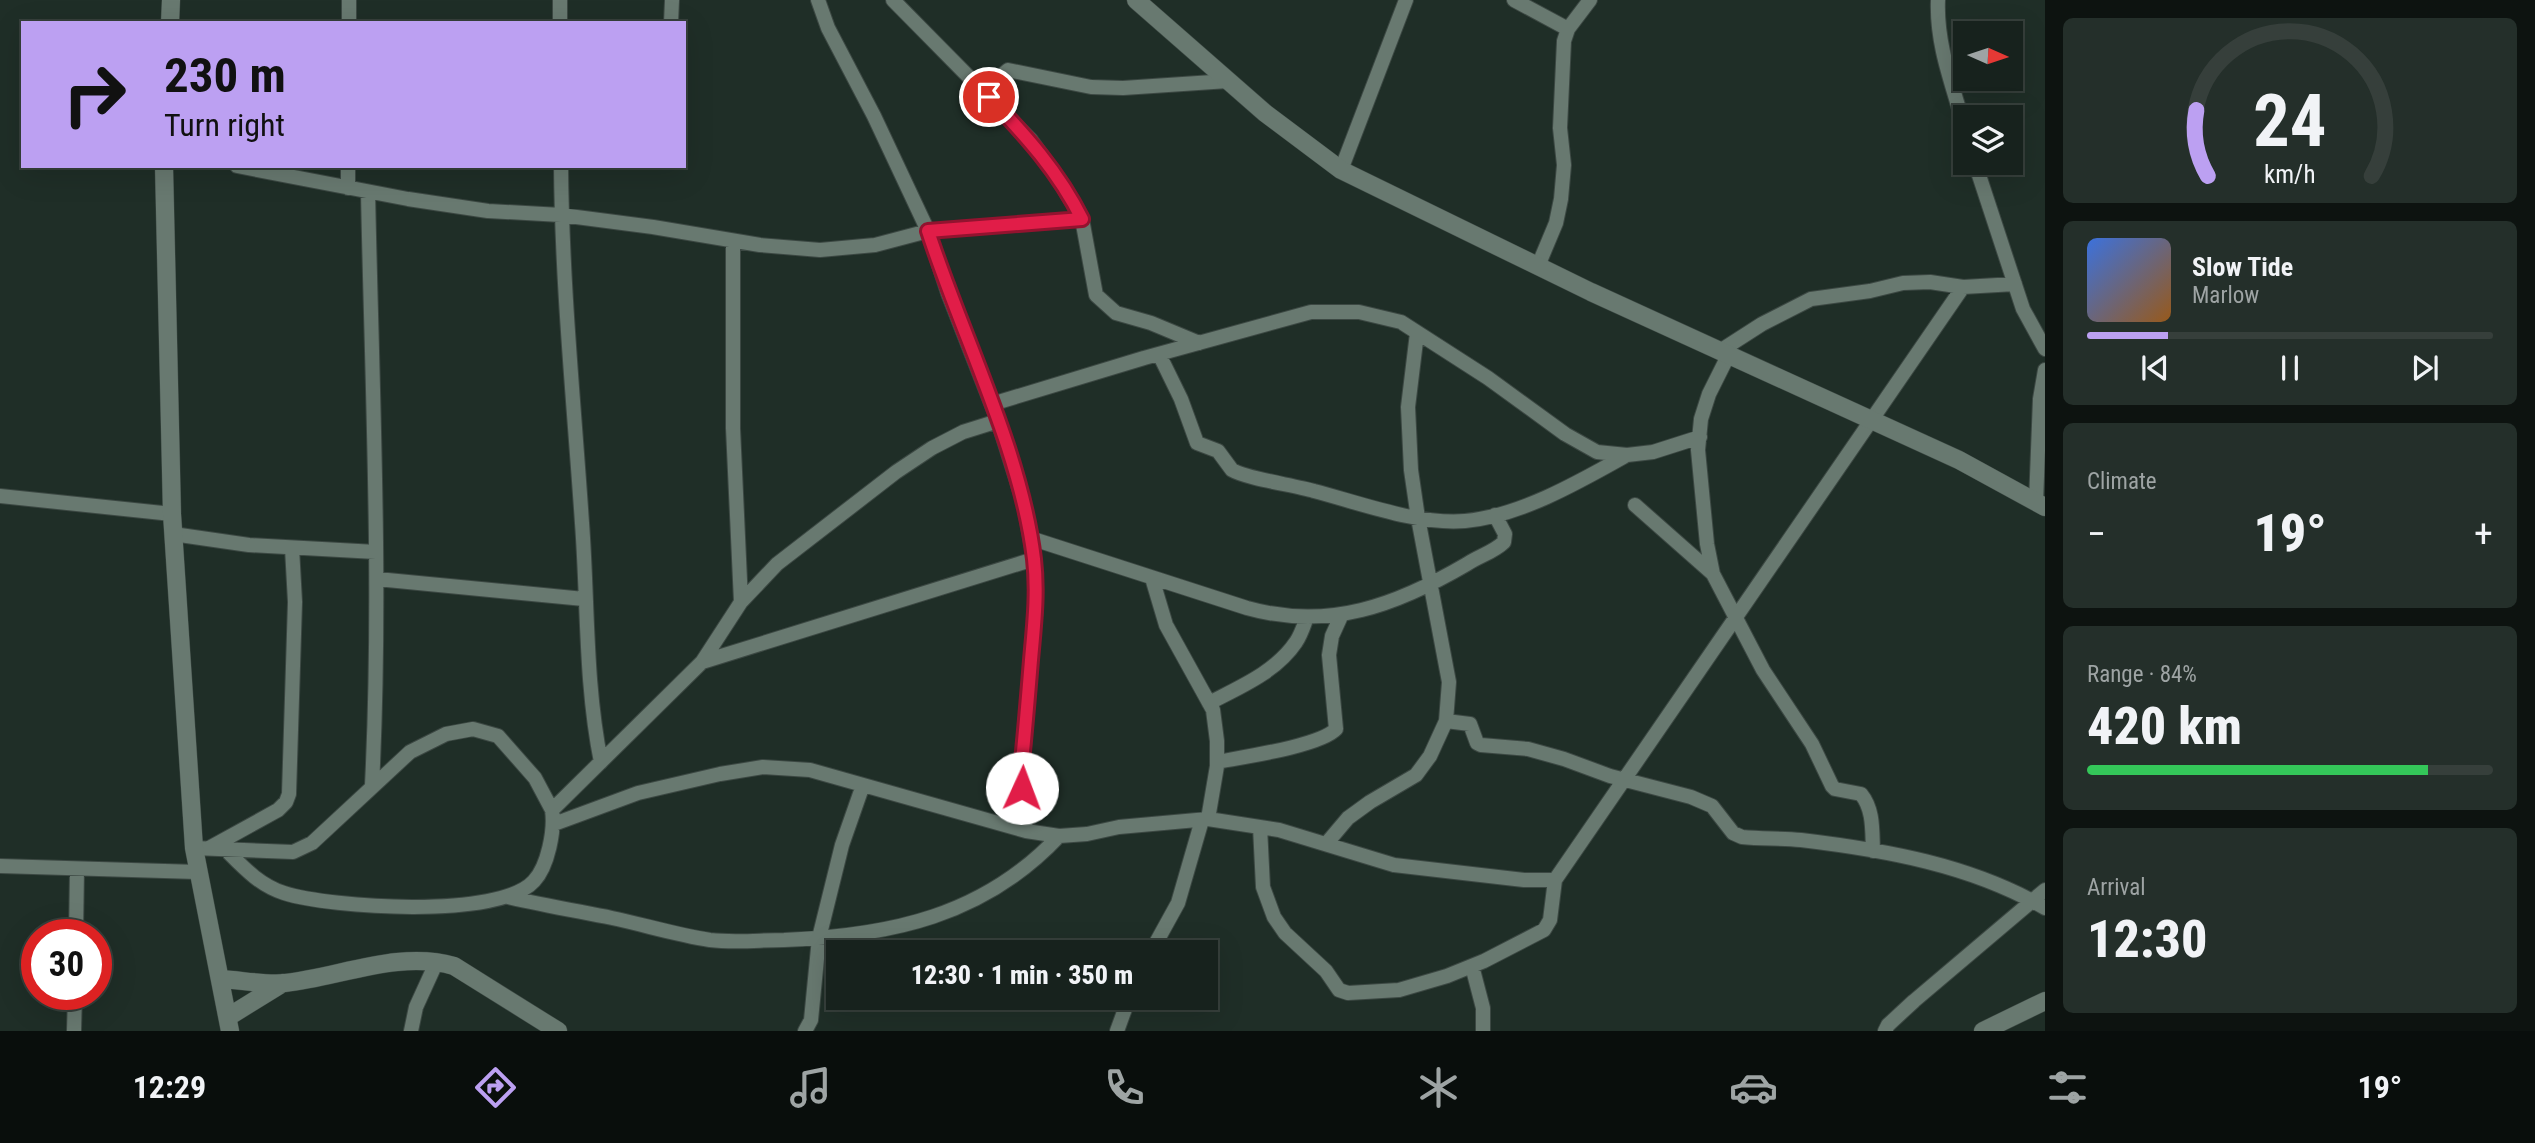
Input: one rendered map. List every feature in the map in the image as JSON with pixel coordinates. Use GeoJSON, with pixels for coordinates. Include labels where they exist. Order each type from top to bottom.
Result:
{"type":"FeatureCollection","features":[{"type":"Feature","properties":{"kind":"street"},"geometry":{"type":"LineString","coordinates":[[170,21],[171,0]]}},
{"type":"Feature","properties":{"kind":"street"},"geometry":{"type":"LineString","coordinates":[[349,0],[349,21]]}},
{"type":"Feature","properties":{"kind":"street"},"geometry":{"type":"LineString","coordinates":[[560,0],[560,21]]}},
{"type":"Feature","properties":{"kind":"street"},"geometry":{"type":"LineString","coordinates":[[671,0],[671,21]]}},
{"type":"Feature","properties":{"kind":"street"},"geometry":{"type":"LineString","coordinates":[[818,0],[828,28],[874,116],[928,231],[948,293],[998,421],[1024,504],[1034,559],[1036,606],[1021,771],[1026,831]]}},
{"type":"Feature","properties":{"kind":"street"},"geometry":{"type":"LineString","coordinates":[[893,0],[1031,140],[1082,219],[1096,295],[1116,313],[1152,323],[1199,343]]}},
{"type":"Feature","properties":{"kind":"street"},"geometry":{"type":"LineString","coordinates":[[1136,0],[1265,113],[1341,170],[1538,266],[1959,460],[2040,505],[2040,399],[2045,370]]}},
{"type":"Feature","properties":{"kind":"street"},"geometry":{"type":"LineString","coordinates":[[1341,170],[1406,0]]}},
{"type":"Feature","properties":{"kind":"street"},"geometry":{"type":"LineString","coordinates":[[1514,0],[1568,29]]}},
{"type":"Feature","properties":{"kind":"street"},"geometry":{"type":"LineString","coordinates":[[1538,266],[1556,223],[1561,199],[1564,164],[1560,128],[1564,81],[1562,55],[1568,29],[1590,0]]}},
{"type":"Feature","properties":{"kind":"street"},"geometry":{"type":"LineString","coordinates":[[1938,0],[1937,16],[1944,63],[1957,105]]}},
{"type":"Feature","properties":{"kind":"street"},"geometry":{"type":"LineString","coordinates":[[989,97],[1000,76],[1008,70],[1091,87],[1123,88],[1228,81]]}},
{"type":"Feature","properties":{"kind":"street"},"geometry":{"type":"LineString","coordinates":[[164,168],[173,534],[210,848],[257,880],[282,893],[320,902],[408,907],[477,904],[508,897],[534,881],[548,853],[553,817],[535,778],[498,736],[472,729],[446,734],[410,752],[312,843],[293,852],[210,848]]}},
{"type":"Feature","properties":{"kind":"street"},"geometry":{"type":"LineString","coordinates":[[247,168],[488,211],[561,215],[653,227],[733,242],[820,250],[875,245],[928,231],[1082,219]]}},
{"type":"Feature","properties":{"kind":"street"},"geometry":{"type":"LineString","coordinates":[[348,168],[348,188]]}},
{"type":"Feature","properties":{"kind":"street"},"geometry":{"type":"LineString","coordinates":[[561,168],[571,394],[583,526],[588,674],[594,731],[601,762]]}},
{"type":"Feature","properties":{"kind":"street"},"geometry":{"type":"LineString","coordinates":[[1979,175],[2023,309],[2045,349]]}},
{"type":"Feature","properties":{"kind":"street"},"geometry":{"type":"LineString","coordinates":[[368,191],[377,579],[376,715],[372,785]]}},
{"type":"Feature","properties":{"kind":"street"},"geometry":{"type":"LineString","coordinates":[[733,242],[733,428],[741,602]]}},
{"type":"Feature","properties":{"kind":"street"},"geometry":{"type":"LineString","coordinates":[[1873,851],[1870,811],[1865,799],[1855,792],[1835,789],[1821,759],[1782,701],[1713,574],[1699,477],[1701,419],[1725,353],[1762,324],[1811,299],[1870,291],[1903,283],[1930,282],[1963,287],[2015,284]]}},
{"type":"Feature","properties":{"kind":"street"},"geometry":{"type":"LineString","coordinates":[[1260,827],[1263,887],[1274,917],[1285,933],[1326,971],[1339,990],[1348,993],[1399,990],[1472,966],[1548,927],[1555,880],[1963,287]]}},
{"type":"Feature","properties":{"kind":"street"},"geometry":{"type":"LineString","coordinates":[[992,404],[1311,312],[1359,312],[1401,322],[1488,378],[1565,435],[1598,452],[1627,455],[1653,452],[1700,437]]}},
{"type":"Feature","properties":{"kind":"street"},"geometry":{"type":"LineString","coordinates":[[1326,844],[1348,818],[1416,775],[1430,756],[1446,721],[1449,682],[1411,470],[1409,407],[1418,333]]}},
{"type":"Feature","properties":{"kind":"street"},"geometry":{"type":"LineString","coordinates":[[1158,354],[1181,399],[1197,443],[1218,451],[1232,470],[1418,518],[1464,521],[1494,515],[1582,481],[1627,455]]}},
{"type":"Feature","properties":{"kind":"street"},"geometry":{"type":"LineString","coordinates":[[553,817],[601,762],[702,662],[741,602],[777,564],[896,472],[932,448],[963,432],[998,421]]}},
{"type":"Feature","properties":{"kind":"street"},"geometry":{"type":"LineString","coordinates":[[0,496],[172,514]]}},
{"type":"Feature","properties":{"kind":"street"},"geometry":{"type":"LineString","coordinates":[[1635,505],[1713,574]]}},
{"type":"Feature","properties":{"kind":"street"},"geometry":{"type":"LineString","coordinates":[[1030,538],[1274,616],[1307,617],[1372,608],[1432,584],[1504,542],[1504,534],[1494,515]]}},
{"type":"Feature","properties":{"kind":"street"},"geometry":{"type":"LineString","coordinates":[[173,534],[249,545],[376,552]]}},
{"type":"Feature","properties":{"kind":"street"},"geometry":{"type":"LineString","coordinates":[[283,983],[229,1024],[197,872],[210,848],[278,810],[289,794],[295,638],[292,548]]}},
{"type":"Feature","properties":{"kind":"street"},"geometry":{"type":"LineString","coordinates":[[702,662],[1034,559]]}},
{"type":"Feature","properties":{"kind":"street"},"geometry":{"type":"LineString","coordinates":[[377,579],[584,599]]}},
{"type":"Feature","properties":{"kind":"street"},"geometry":{"type":"LineString","coordinates":[[1152,579],[1167,625],[1213,710],[1217,741],[1217,762],[1205,820],[1178,903],[1158,940]]}},
{"type":"Feature","properties":{"kind":"street"},"geometry":{"type":"LineString","coordinates":[[1217,762],[1279,750],[1329,736],[1336,729],[1329,655],[1332,636],[1342,614]]}},
{"type":"Feature","properties":{"kind":"street"},"geometry":{"type":"LineString","coordinates":[[1209,703],[1273,667],[1296,642],[1307,617]]}},
{"type":"Feature","properties":{"kind":"street"},"geometry":{"type":"LineString","coordinates":[[1446,721],[1470,724],[1477,743],[1481,745],[1528,749],[1691,797],[1713,806],[1733,833],[1742,837],[1794,839],[1912,857],[1968,873],[2045,908]]}},
{"type":"Feature","properties":{"kind":"street"},"geometry":{"type":"LineString","coordinates":[[553,817],[638,793],[763,767],[810,770],[1026,831],[1059,836],[1087,834],[1119,827],[1205,820],[1279,830],[1394,865],[1524,880],[1555,880]]}},
{"type":"Feature","properties":{"kind":"street"},"geometry":{"type":"LineString","coordinates":[[805,1031],[810,1020],[819,938],[842,845],[863,785]]}},
{"type":"Feature","properties":{"kind":"street"},"geometry":{"type":"LineString","coordinates":[[508,897],[712,940],[819,938],[862,934],[916,922],[950,910],[1010,880],[1035,861],[1059,836]]}},
{"type":"Feature","properties":{"kind":"street"},"geometry":{"type":"LineString","coordinates":[[0,866],[197,872]]}},
{"type":"Feature","properties":{"kind":"street"},"geometry":{"type":"LineString","coordinates":[[76,919],[77,869]]}},
{"type":"Feature","properties":{"kind":"street"},"geometry":{"type":"LineString","coordinates":[[1885,1031],[1914,1001],[2045,890]]}},
{"type":"Feature","properties":{"kind":"street"},"geometry":{"type":"LineString","coordinates":[[220,979],[283,983],[413,960],[437,961],[454,966],[558,1031]]}},
{"type":"Feature","properties":{"kind":"street"},"geometry":{"type":"LineString","coordinates":[[411,1031],[416,1007],[437,961]]}},
{"type":"Feature","properties":{"kind":"street"},"geometry":{"type":"LineString","coordinates":[[1472,966],[1483,1009],[1483,1031]]}},
{"type":"Feature","properties":{"kind":"street"},"geometry":{"type":"LineString","coordinates":[[1983,1031],[2045,1001]]}},
{"type":"Feature","properties":{"kind":"street"},"geometry":{"type":"LineString","coordinates":[[74,1031],[75,1010]]}},
{"type":"Feature","properties":{"kind":"street"},"geometry":{"type":"LineString","coordinates":[[1117,1031],[1125,1010]]}},
{"type":"Feature","properties":{"kind":"route"},"geometry":{"type":"LineString","coordinates":[[989,97],[1031,140],[1082,219],[928,231],[948,293],[998,421],[1024,504],[1034,559],[1036,606],[1021,771],[1022,788]]}}]}
